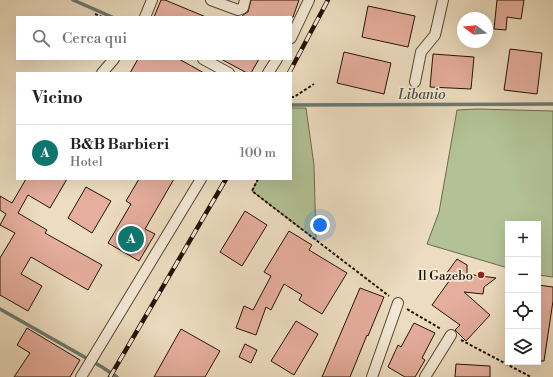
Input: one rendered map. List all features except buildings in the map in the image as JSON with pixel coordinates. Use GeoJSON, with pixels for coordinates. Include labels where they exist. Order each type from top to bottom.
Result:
{"type":"FeatureCollection","features":[{"type":"Feature","properties":{"kind":"street"},"geometry":{"type":"LineString","coordinates":[[145,16],[152,0]]}},
{"type":"Feature","properties":{"kind":"street"},"geometry":{"type":"LineString","coordinates":[[211,0],[238,10],[243,8],[245,0]]}},
{"type":"Feature","properties":{"kind":"street"},"geometry":{"type":"LineString","coordinates":[[292,36],[309,0]]}},
{"type":"Feature","properties":{"kind":"street"},"geometry":{"type":"LineString","coordinates":[[415,82],[421,52],[436,35],[443,0]]}},
{"type":"Feature","properties":{"kind":"street"},"geometry":{"type":"LineString","coordinates":[[103,72],[113,60]]}},
{"type":"Feature","properties":{"kind":"street"},"geometry":{"type":"LineString","coordinates":[[205,60],[227,72]]}},
{"type":"Feature","properties":{"kind":"street"},"geometry":{"type":"LineString","coordinates":[[269,72],[276,60]]}},
{"type":"Feature","properties":{"kind":"street"},"geometry":{"type":"LineString","coordinates":[[80,377],[200,180]]}},
{"type":"Feature","properties":{"kind":"street"},"geometry":{"type":"LineString","coordinates":[[372,377],[398,303]]}},
{"type":"Feature","properties":{"kind":"street"},"geometry":{"type":"LineString","coordinates":[[425,377],[451,335]]}},
{"type":"Feature","properties":{"kind":"path"},"geometry":{"type":"LineString","coordinates":[[95,14],[100,16]]}},
{"type":"Feature","properties":{"kind":"path"},"geometry":{"type":"LineString","coordinates":[[292,97],[314,84]]}},
{"type":"Feature","properties":{"kind":"path"},"geometry":{"type":"LineString","coordinates":[[258,180],[252,191],[398,303],[451,335],[530,377]]}},
{"type":"Feature","properties":{"kind":"green space"},"geometry":{"type":"Polygon","coordinates":[[[292,108],[306,108],[314,165],[316,240],[252,191],[258,180],[292,180],[292,108]]]}},
{"type":"Feature","properties":{"kind":"green space"},"geometry":{"type":"Polygon","coordinates":[[[477,109],[553,111],[553,277],[541,275],[541,221],[505,221],[505,267],[427,244],[439,212],[457,110],[477,109]]]}},
{"type":"Feature","properties":{"kind":"waterway","name":"Libanio"},"geometry":{"type":"LineString","coordinates":[[73,0],[110,16]]}},
{"type":"Feature","properties":{"kind":"waterway","name":"Libanio"},"geometry":{"type":"LineString","coordinates":[[292,105],[553,104]]}},
{"type":"Feature","properties":{"kind":"waterway"},"geometry":{"type":"LineString","coordinates":[[0,309],[117,377]]}},
{"type":"Feature","properties":{"kind":"railway"},"geometry":{"type":"LineString","coordinates":[[290,72],[328,0]]}},
{"type":"Feature","properties":{"kind":"railway"},"geometry":{"type":"LineString","coordinates":[[110,377],[225,180]]}},
{"type":"Feature","properties":{"kind":"place","name":"B&B Barbieri"},"geometry":{"type":"Point","coordinates":[131,239]}},
{"type":"Feature","properties":{"kind":"place","name":"Il Gazebo"},"geometry":{"type":"Point","coordinates":[481,275]}}]}
